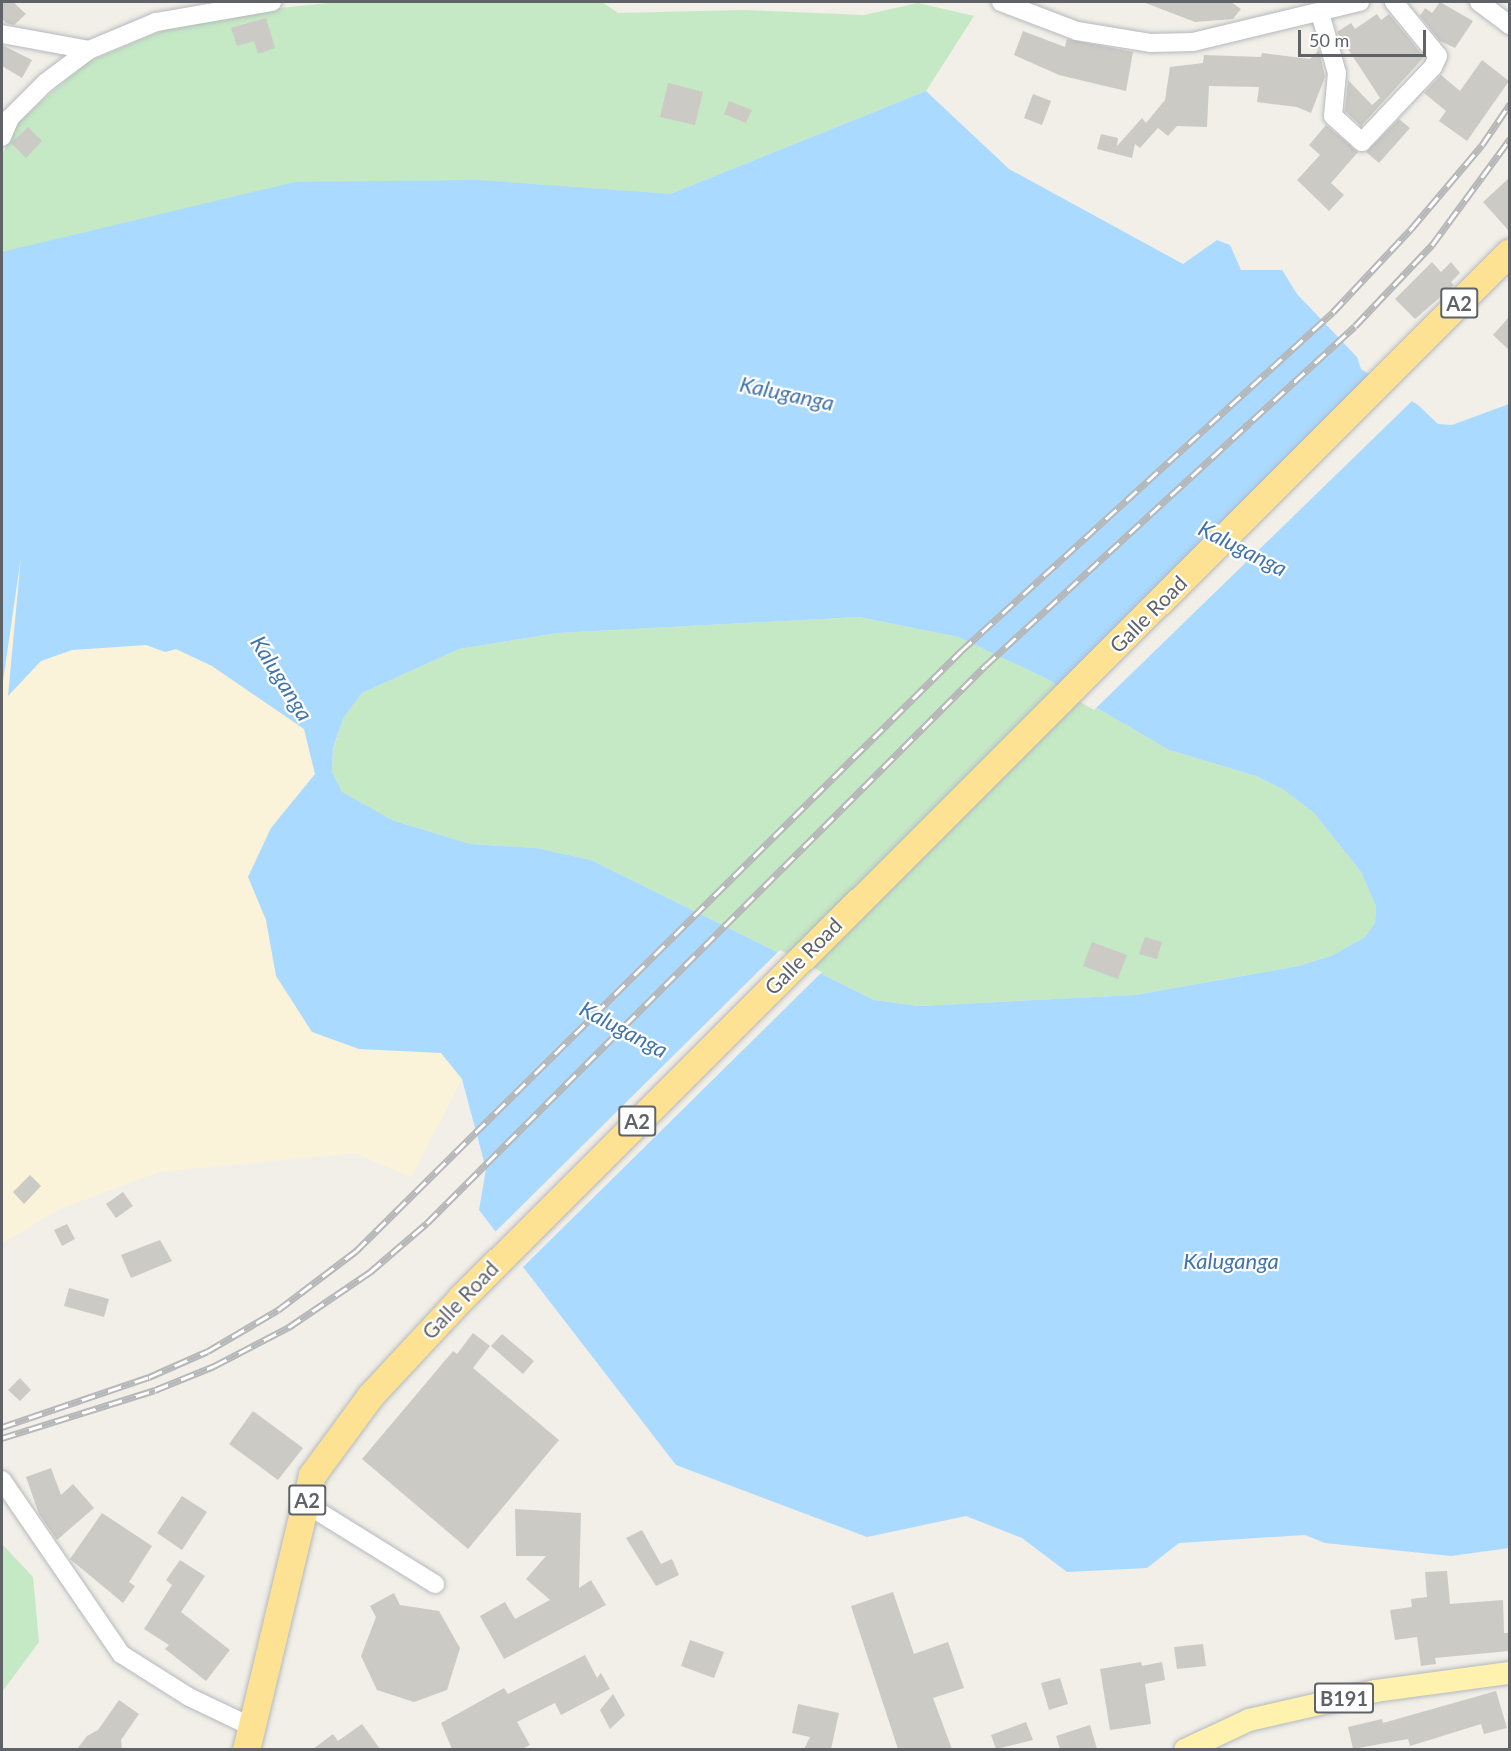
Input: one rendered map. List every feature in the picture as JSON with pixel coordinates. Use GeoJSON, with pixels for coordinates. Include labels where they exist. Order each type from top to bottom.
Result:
{"type":"FeatureCollection","features":[{"type":"Feature","properties":{"kind":"highway","name":"Galle Road"},"geometry":{"type":"LineString","coordinates":[[249,1738],[312,1475],[340,1433],[461,1298],[1509,252]]}},
{"type":"Feature","properties":{"kind":"main road","name":"B191"},"geometry":{"type":"LineString","coordinates":[[1185,1749],[1248,1720],[1376,1691],[1509,1673]]}},
{"type":"Feature","properties":{"kind":"street"},"geometry":{"type":"LineString","coordinates":[[2,137],[10,117],[45,82],[89,50],[156,22],[272,2]]}},
{"type":"Feature","properties":{"kind":"street"},"geometry":{"type":"LineString","coordinates":[[1001,2],[1026,5],[1077,31],[1150,43],[1194,42],[1360,2]]}},
{"type":"Feature","properties":{"kind":"street"},"geometry":{"type":"LineString","coordinates":[[1320,13],[1337,73],[1333,116],[1362,142],[1433,67],[1438,56],[1394,2]]}},
{"type":"Feature","properties":{"kind":"street"},"geometry":{"type":"LineString","coordinates":[[1479,2],[1509,25]]}},
{"type":"Feature","properties":{"kind":"street"},"geometry":{"type":"LineString","coordinates":[[2,34],[89,50]]}},
{"type":"Feature","properties":{"kind":"street"},"geometry":{"type":"LineString","coordinates":[[2,1480],[121,1653],[249,1738]]}},
{"type":"Feature","properties":{"kind":"street"},"geometry":{"type":"LineString","coordinates":[[306,1504],[435,1584]]}},
{"type":"Feature","properties":{"kind":"green space"},"geometry":{"type":"Polygon","coordinates":[[[339,2],[602,2],[618,13],[743,10],[864,15],[918,3],[974,16],[926,91],[670,194],[2,252],[2,154],[20,120],[87,62],[172,27],[260,10],[339,2]]]}},
{"type":"Feature","properties":{"kind":"green space","name":"Kaluganga"},"geometry":{"type":"Polygon","coordinates":[[[859,617],[958,637],[1045,678],[1169,750],[1256,776],[1284,790],[1314,813],[1361,872],[1376,906],[1375,923],[1365,937],[1331,956],[1298,966],[1135,995],[919,1006],[874,1000],[591,860],[537,848],[470,844],[392,820],[342,793],[332,772],[333,749],[344,717],[362,693],[459,649],[558,633],[859,617]]]}},
{"type":"Feature","properties":{"kind":"green space"},"geometry":{"type":"Polygon","coordinates":[[[2,1544],[33,1577],[39,1642],[2,1692],[2,1544]]]}},
{"type":"Feature","properties":{"kind":"sand"},"geometry":{"type":"Polygon","coordinates":[[[23,542],[8,695],[41,661],[72,650],[146,645],[165,652],[176,649],[212,666],[304,729],[315,774],[271,828],[248,877],[266,920],[276,976],[359,1049],[441,1053],[462,1079],[411,1177],[355,1153],[159,1172],[60,1209],[2,1243],[2,688],[23,542]]]}},
{"type":"Feature","properties":{"kind":"water","name":"Kaluganga"},"geometry":{"type":"Polygon","coordinates":[[[926,91],[1009,169],[1183,264],[1217,240],[1230,245],[1241,270],[1282,270],[1297,294],[1357,357],[1361,369],[1418,405],[1438,424],[1452,425],[1509,404],[1509,1548],[1451,1556],[1325,1543],[1305,1535],[1179,1543],[1147,1568],[1067,1572],[1022,1538],[966,1516],[867,1537],[676,1465],[479,1210],[486,1169],[462,1079],[441,1053],[359,1049],[312,1032],[276,976],[266,920],[248,877],[271,828],[315,774],[304,729],[212,666],[176,649],[165,652],[146,645],[72,650],[41,661],[8,696],[21,557],[2,688],[2,252],[295,182],[479,180],[670,194],[926,91]],[[859,617],[558,633],[459,649],[362,693],[344,717],[333,748],[332,772],[342,792],[392,820],[470,844],[537,848],[591,860],[874,1000],[919,1006],[1135,995],[1298,966],[1331,956],[1365,937],[1375,923],[1376,906],[1361,872],[1314,813],[1284,790],[1256,776],[1169,750],[1045,678],[958,637],[859,617]]]}},
{"type":"Feature","properties":{"kind":"pier"},"geometry":{"type":"Polygon","coordinates":[[[1378,376],[1414,399],[1094,710],[1056,688],[1378,376]]]}},
{"type":"Feature","properties":{"kind":"pier"},"geometry":{"type":"Polygon","coordinates":[[[780,950],[822,972],[521,1269],[494,1233],[780,950]]]}},
{"type":"Feature","properties":{"kind":"building"},"geometry":{"type":"Polygon","coordinates":[[[2,2],[13,2],[26,14],[14,25],[6,23],[2,19],[2,2]]]}},
{"type":"Feature","properties":{"kind":"building"},"geometry":{"type":"Polygon","coordinates":[[[1143,2],[1231,2],[1241,9],[1233,19],[1195,22],[1143,2]]]}},
{"type":"Feature","properties":{"kind":"building"},"geometry":{"type":"Polygon","coordinates":[[[1440,2],[1473,21],[1455,48],[1440,41],[1420,16],[1425,8],[1432,13],[1440,2]]]}},
{"type":"Feature","properties":{"kind":"building"},"geometry":{"type":"Polygon","coordinates":[[[1377,14],[1381,20],[1389,14],[1424,57],[1361,126],[1345,111],[1348,80],[1372,105],[1380,98],[1337,32],[1351,23],[1355,29],[1377,14]]]}},
{"type":"Feature","properties":{"kind":"building"},"geometry":{"type":"Polygon","coordinates":[[[266,18],[275,48],[258,54],[254,41],[237,46],[231,28],[266,18]]]}},
{"type":"Feature","properties":{"kind":"building"},"geometry":{"type":"Polygon","coordinates":[[[1023,31],[1065,47],[1067,39],[1133,52],[1126,91],[1059,75],[1014,55],[1023,31]]]}},
{"type":"Feature","properties":{"kind":"building"},"geometry":{"type":"Polygon","coordinates":[[[2,45],[32,60],[22,78],[2,66],[2,45]]]}},
{"type":"Feature","properties":{"kind":"building"},"geometry":{"type":"Polygon","coordinates":[[[1319,50],[1325,77],[1311,113],[1297,107],[1257,102],[1259,87],[1209,86],[1207,127],[1177,126],[1168,136],[1158,128],[1140,148],[1135,144],[1132,158],[1097,149],[1101,134],[1118,138],[1117,146],[1142,118],[1146,123],[1165,100],[1170,67],[1203,63],[1204,55],[1261,57],[1262,53],[1310,59],[1319,50]]]}},
{"type":"Feature","properties":{"kind":"building"},"geometry":{"type":"Polygon","coordinates":[[[1482,60],[1509,81],[1467,141],[1439,121],[1446,111],[1424,93],[1441,75],[1460,91],[1482,60]]]}},
{"type":"Feature","properties":{"kind":"building"},"geometry":{"type":"Polygon","coordinates":[[[668,83],[703,92],[695,125],[660,117],[668,83]]]}},
{"type":"Feature","properties":{"kind":"building"},"geometry":{"type":"Polygon","coordinates":[[[1033,94],[1051,101],[1042,125],[1024,118],[1033,94]]]}},
{"type":"Feature","properties":{"kind":"building"},"geometry":{"type":"Polygon","coordinates":[[[729,101],[752,110],[746,123],[724,114],[729,101]]]}},
{"type":"Feature","properties":{"kind":"building"},"geometry":{"type":"Polygon","coordinates":[[[1399,119],[1410,128],[1379,163],[1366,152],[1399,119]]]}},
{"type":"Feature","properties":{"kind":"building"},"geometry":{"type":"Polygon","coordinates":[[[1326,125],[1358,152],[1331,183],[1344,195],[1329,211],[1297,180],[1320,155],[1309,145],[1326,125]]]}},
{"type":"Feature","properties":{"kind":"building"},"geometry":{"type":"Polygon","coordinates":[[[28,127],[42,141],[26,158],[11,143],[28,127]]]}},
{"type":"Feature","properties":{"kind":"building"},"geometry":{"type":"Polygon","coordinates":[[[1509,178],[1509,231],[1483,202],[1509,178]]]}},
{"type":"Feature","properties":{"kind":"building"},"geometry":{"type":"Polygon","coordinates":[[[1432,262],[1441,272],[1451,262],[1460,273],[1451,282],[1454,285],[1415,319],[1395,299],[1432,262]]]}},
{"type":"Feature","properties":{"kind":"building"},"geometry":{"type":"Polygon","coordinates":[[[1509,317],[1509,350],[1493,335],[1509,317]]]}},
{"type":"Feature","properties":{"kind":"building"},"geometry":{"type":"Polygon","coordinates":[[[1145,937],[1162,942],[1157,959],[1139,954],[1145,937]]]}},
{"type":"Feature","properties":{"kind":"building"},"geometry":{"type":"Polygon","coordinates":[[[1092,942],[1127,955],[1118,979],[1083,966],[1092,942]]]}},
{"type":"Feature","properties":{"kind":"building"},"geometry":{"type":"Polygon","coordinates":[[[30,1175],[41,1186],[24,1204],[13,1192],[30,1175]]]}},
{"type":"Feature","properties":{"kind":"building"},"geometry":{"type":"Polygon","coordinates":[[[123,1192],[133,1206],[116,1218],[106,1204],[123,1192]]]}},
{"type":"Feature","properties":{"kind":"building"},"geometry":{"type":"Polygon","coordinates":[[[67,1224],[75,1239],[62,1246],[54,1230],[67,1224]]]}},
{"type":"Feature","properties":{"kind":"building"},"geometry":{"type":"Polygon","coordinates":[[[160,1240],[172,1261],[131,1278],[121,1255],[160,1240]]]}},
{"type":"Feature","properties":{"kind":"building"},"geometry":{"type":"Polygon","coordinates":[[[69,1288],[109,1299],[104,1317],[64,1306],[69,1288]]]}},
{"type":"Feature","properties":{"kind":"building"},"geometry":{"type":"Polygon","coordinates":[[[473,1333],[490,1346],[473,1368],[559,1440],[468,1549],[362,1459],[453,1351],[457,1354],[473,1333]]]}},
{"type":"Feature","properties":{"kind":"building"},"geometry":{"type":"Polygon","coordinates":[[[502,1334],[534,1361],[523,1374],[491,1346],[502,1334]]]}},
{"type":"Feature","properties":{"kind":"building"},"geometry":{"type":"Polygon","coordinates":[[[20,1378],[31,1390],[20,1401],[8,1390],[20,1378]]]}},
{"type":"Feature","properties":{"kind":"building"},"geometry":{"type":"Polygon","coordinates":[[[253,1411],[303,1448],[278,1480],[229,1444],[253,1411]]]}},
{"type":"Feature","properties":{"kind":"building"},"geometry":{"type":"Polygon","coordinates":[[[51,1468],[61,1495],[73,1484],[94,1508],[57,1540],[39,1514],[26,1477],[51,1468]]]}},
{"type":"Feature","properties":{"kind":"building"},"geometry":{"type":"Polygon","coordinates":[[[182,1496],[207,1512],[182,1550],[157,1533],[182,1496]]]}},
{"type":"Feature","properties":{"kind":"building"},"geometry":{"type":"Polygon","coordinates":[[[515,1509],[581,1513],[579,1588],[591,1580],[606,1605],[504,1659],[480,1616],[505,1602],[515,1619],[550,1600],[526,1579],[546,1556],[516,1556],[515,1509]]]}},
{"type":"Feature","properties":{"kind":"building"},"geometry":{"type":"Polygon","coordinates":[[[102,1513],[152,1546],[129,1582],[135,1586],[123,1603],[70,1559],[102,1513]]]}},
{"type":"Feature","properties":{"kind":"building"},"geometry":{"type":"Polygon","coordinates":[[[642,1530],[661,1564],[672,1559],[679,1575],[656,1586],[626,1538],[642,1530]]]}},
{"type":"Feature","properties":{"kind":"building"},"geometry":{"type":"Polygon","coordinates":[[[180,1560],[205,1576],[181,1612],[230,1650],[206,1681],[165,1649],[169,1645],[144,1629],[172,1585],[166,1580],[180,1560]]]}},
{"type":"Feature","properties":{"kind":"building"},"geometry":{"type":"Polygon","coordinates":[[[1447,1571],[1450,1604],[1503,1600],[1504,1633],[1509,1633],[1509,1651],[1435,1658],[1436,1664],[1421,1666],[1417,1637],[1395,1640],[1390,1610],[1412,1607],[1411,1599],[1427,1597],[1425,1572],[1447,1571]]]}},
{"type":"Feature","properties":{"kind":"building"},"geometry":{"type":"Polygon","coordinates":[[[893,1592],[914,1654],[948,1642],[964,1688],[933,1698],[952,1749],[898,1749],[851,1606],[893,1592]]]}},
{"type":"Feature","properties":{"kind":"building"},"geometry":{"type":"Polygon","coordinates":[[[394,1593],[400,1605],[439,1611],[460,1648],[447,1690],[414,1702],[377,1690],[361,1656],[376,1617],[370,1606],[394,1593]]]}},
{"type":"Feature","properties":{"kind":"building"},"geometry":{"type":"Polygon","coordinates":[[[690,1640],[724,1652],[714,1678],[681,1666],[690,1640]]]}},
{"type":"Feature","properties":{"kind":"building"},"geometry":{"type":"Polygon","coordinates":[[[1203,1644],[1206,1666],[1177,1669],[1174,1647],[1203,1644]]]}},
{"type":"Feature","properties":{"kind":"building"},"geometry":{"type":"Polygon","coordinates":[[[585,1655],[597,1678],[601,1673],[610,1689],[561,1715],[555,1703],[517,1722],[530,1745],[522,1749],[452,1749],[441,1723],[504,1688],[508,1694],[585,1655]]]}},
{"type":"Feature","properties":{"kind":"building"},"geometry":{"type":"Polygon","coordinates":[[[1141,1662],[1142,1666],[1162,1662],[1165,1680],[1145,1684],[1151,1724],[1110,1730],[1100,1669],[1141,1662]]]}},
{"type":"Feature","properties":{"kind":"building"},"geometry":{"type":"Polygon","coordinates":[[[1060,1678],[1068,1704],[1049,1710],[1041,1683],[1060,1678]]]}},
{"type":"Feature","properties":{"kind":"building"},"geometry":{"type":"Polygon","coordinates":[[[1496,1691],[1507,1728],[1484,1734],[1481,1724],[1410,1746],[1408,1739],[1353,1749],[1348,1727],[1382,1719],[1383,1723],[1496,1691]]]}},
{"type":"Feature","properties":{"kind":"building"},"geometry":{"type":"Polygon","coordinates":[[[613,1694],[625,1715],[610,1729],[600,1710],[613,1694]]]}},
{"type":"Feature","properties":{"kind":"building"},"geometry":{"type":"Polygon","coordinates":[[[119,1700],[139,1714],[121,1740],[122,1749],[77,1749],[87,1736],[98,1730],[119,1700]]]}},
{"type":"Feature","properties":{"kind":"building"},"geometry":{"type":"Polygon","coordinates":[[[798,1704],[839,1713],[831,1749],[804,1749],[810,1737],[792,1733],[798,1704]]]}},
{"type":"Feature","properties":{"kind":"building"},"geometry":{"type":"Polygon","coordinates":[[[1026,1722],[1033,1740],[996,1749],[991,1735],[1026,1722]]]}},
{"type":"Feature","properties":{"kind":"building"},"geometry":{"type":"Polygon","coordinates":[[[362,1724],[380,1749],[313,1749],[333,1734],[338,1741],[362,1724]]]}},
{"type":"Feature","properties":{"kind":"building"},"geometry":{"type":"Polygon","coordinates":[[[1090,1725],[1097,1749],[1060,1749],[1056,1736],[1090,1725]]]}},
{"type":"Feature","properties":{"kind":"railway"},"geometry":{"type":"LineString","coordinates":[[2,1427],[149,1377],[208,1351],[278,1310],[356,1251],[961,651],[1333,312],[1411,229],[1482,145],[1510,104]]}},
{"type":"Feature","properties":{"kind":"railway"},"geometry":{"type":"LineString","coordinates":[[2,1438],[155,1390],[214,1366],[289,1327],[370,1272],[427,1223],[985,666],[1355,326],[1432,245],[1510,139]]}}]}
